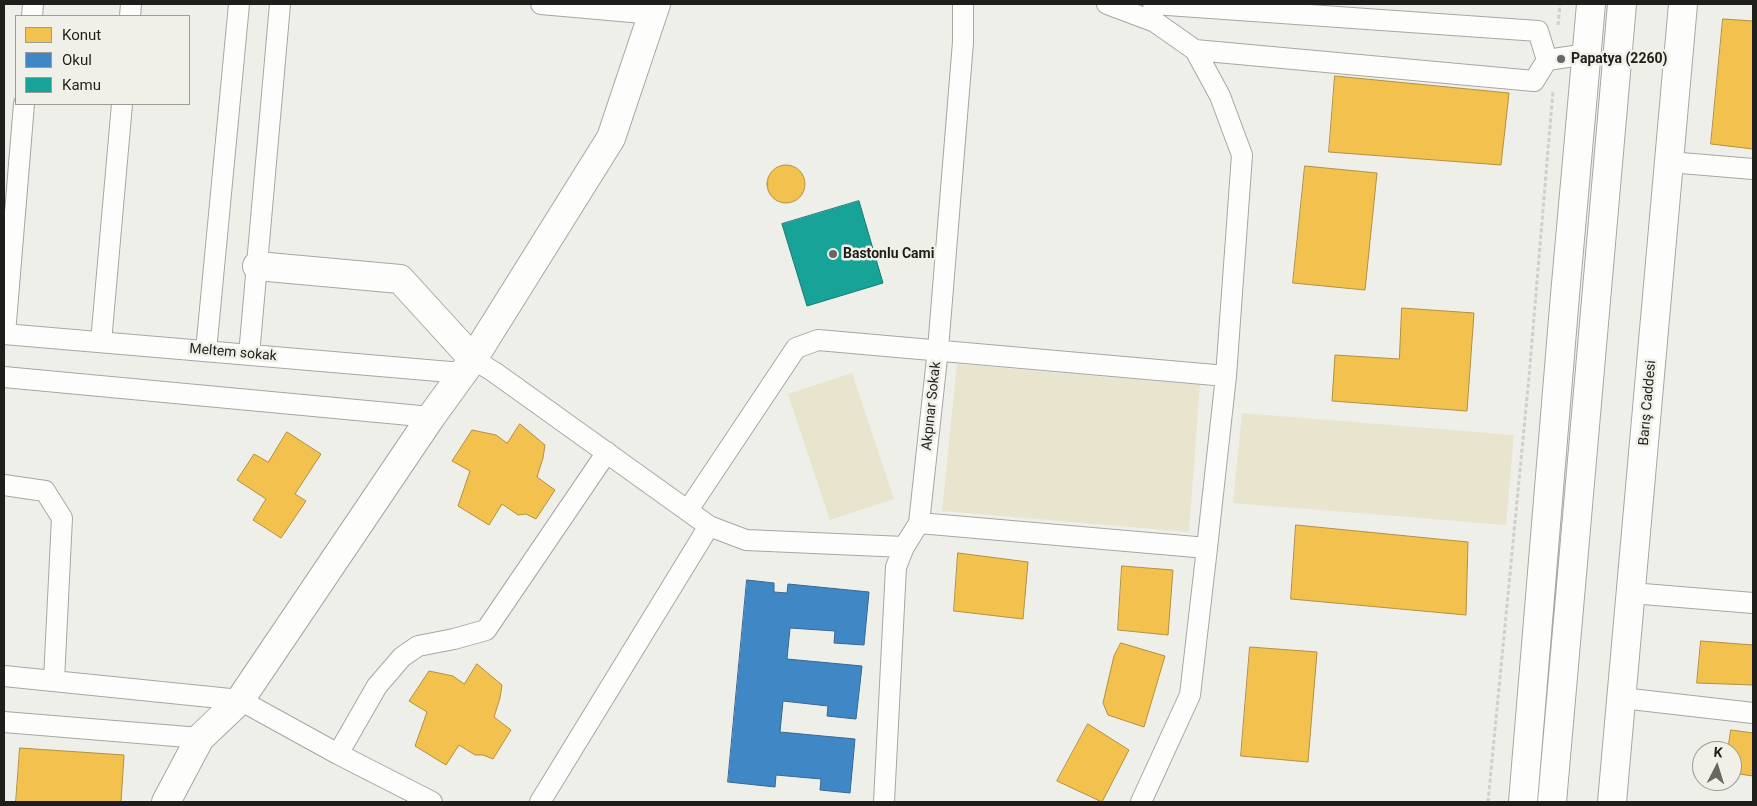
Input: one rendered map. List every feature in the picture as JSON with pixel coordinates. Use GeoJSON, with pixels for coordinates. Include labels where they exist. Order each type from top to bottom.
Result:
{"type":"FeatureCollection","features":[{"type":"Feature","properties":{"kind":"street"},"geometry":{"type":"LineString","coordinates":[[206,351],[239,4]]}},
{"type":"Feature","properties":{"kind":"street"},"geometry":{"type":"LineString","coordinates":[[249,355],[280,4]]}},
{"type":"Feature","properties":{"kind":"street"},"geometry":{"type":"LineString","coordinates":[[166,802],[200,738],[240,700],[467,366],[611,138],[655,9],[541,4]]}},
{"type":"Feature","properties":{"kind":"street","name":"Akpınar Sokak"},"geometry":{"type":"LineString","coordinates":[[884,802],[896,567],[904,547],[919,523],[938,349],[963,42],[963,4]]}},
{"type":"Feature","properties":{"kind":"street"},"geometry":{"type":"LineString","coordinates":[[1107,4],[1155,22],[1195,50],[1220,96],[1242,155],[1226,376],[1190,696],[1141,802]]}},
{"type":"Feature","properties":{"kind":"street"},"geometry":{"type":"LineString","coordinates":[[1153,4],[1538,31],[1551,59]]}},
{"type":"Feature","properties":{"kind":"street"},"geometry":{"type":"LineString","coordinates":[[1523,802],[1564,304],[1592,4]]}},
{"type":"Feature","properties":{"kind":"street"},"geometry":{"type":"LineString","coordinates":[[1552,802],[1622,4]]}},
{"type":"Feature","properties":{"kind":"street","name":"Barış Caddesi"},"geometry":{"type":"LineString","coordinates":[[1612,802],[1684,4]]}},
{"type":"Feature","properties":{"kind":"street"},"geometry":{"type":"LineString","coordinates":[[1195,50],[1534,81],[1551,59],[1587,54]]}},
{"type":"Feature","properties":{"kind":"street"},"geometry":{"type":"LineString","coordinates":[[4,334],[24,105]]}},
{"type":"Feature","properties":{"kind":"street"},"geometry":{"type":"LineString","coordinates":[[101,342],[122,105]]}},
{"type":"Feature","properties":{"kind":"street"},"geometry":{"type":"LineString","coordinates":[[1669,162],[1753,169]]}},
{"type":"Feature","properties":{"kind":"street"},"geometry":{"type":"LineString","coordinates":[[257,266],[400,279],[467,366],[494,372],[709,526],[746,540],[904,547]]}},
{"type":"Feature","properties":{"kind":"street","name":"Meltem sokak"},"geometry":{"type":"LineString","coordinates":[[4,334],[249,355],[467,366]]}},
{"type":"Feature","properties":{"kind":"street"},"geometry":{"type":"LineString","coordinates":[[688,510],[796,348],[818,340],[938,349],[1226,376]]}},
{"type":"Feature","properties":{"kind":"street"},"geometry":{"type":"LineString","coordinates":[[4,377],[431,417]]}},
{"type":"Feature","properties":{"kind":"street"},"geometry":{"type":"LineString","coordinates":[[338,754],[377,686],[402,657],[418,646],[486,630],[608,452]]}},
{"type":"Feature","properties":{"kind":"street"},"geometry":{"type":"LineString","coordinates":[[4,485],[45,491],[62,518],[54,680]]}},
{"type":"Feature","properties":{"kind":"street"},"geometry":{"type":"LineString","coordinates":[[919,523],[1207,548]]}},
{"type":"Feature","properties":{"kind":"street"},"geometry":{"type":"LineString","coordinates":[[540,802],[709,526]]}},
{"type":"Feature","properties":{"kind":"street"},"geometry":{"type":"LineString","coordinates":[[1631,593],[1753,603]]}},
{"type":"Feature","properties":{"kind":"street"},"geometry":{"type":"LineString","coordinates":[[4,676],[240,700],[338,754],[432,802]]}},
{"type":"Feature","properties":{"kind":"street"},"geometry":{"type":"LineString","coordinates":[[1622,698],[1753,713]]}},
{"type":"Feature","properties":{"kind":"street"},"geometry":{"type":"LineString","coordinates":[[4,722],[200,738]]}},
{"type":"Feature","properties":{"kind":"path"},"geometry":{"type":"LineString","coordinates":[[1488,802],[1529,377],[1551,59],[1560,4]]}},
{"type":"Feature","properties":{"kind":"shaded area"},"geometry":{"type":"Polygon","coordinates":[[[957,364],[1200,385],[1189,532],[942,511],[957,364]]]}},
{"type":"Feature","properties":{"kind":"shaded area"},"geometry":{"type":"Polygon","coordinates":[[[852,373],[894,499],[830,520],[788,394],[852,373]]]}},
{"type":"Feature","properties":{"kind":"shaded area"},"geometry":{"type":"Polygon","coordinates":[[[1242,413],[1514,435],[1506,525],[1233,503],[1242,413]]]}},
{"type":"Feature","properties":{"kind":"building: Konut"},"geometry":{"type":"Polygon","coordinates":[[[1723,19],[1753,21],[1753,149],[1711,144],[1723,19]]]}},
{"type":"Feature","properties":{"kind":"building: Konut"},"geometry":{"type":"Polygon","coordinates":[[[1335,76],[1509,93],[1501,165],[1329,152],[1335,76]]]}},
{"type":"Feature","properties":{"kind":"building: Konut"},"geometry":{"type":"Polygon","coordinates":[[[786,165],[800,170],[805,184],[800,198],[786,203],[772,198],[767,184],[772,170],[786,165]]]}},
{"type":"Feature","properties":{"kind":"building: Konut"},"geometry":{"type":"Polygon","coordinates":[[[1305,166],[1377,173],[1365,290],[1293,283],[1305,166]]]}},
{"type":"Feature","properties":{"kind":"building: Konut"},"geometry":{"type":"Polygon","coordinates":[[[1402,308],[1474,313],[1467,411],[1332,401],[1335,355],[1399,359],[1402,308]]]}},
{"type":"Feature","properties":{"kind":"building: Konut"},"geometry":{"type":"Polygon","coordinates":[[[520,424],[545,445],[537,477],[555,490],[536,519],[526,514],[518,515],[502,504],[489,525],[458,506],[470,471],[452,461],[472,430],[496,435],[507,443],[520,424]]]}},
{"type":"Feature","properties":{"kind":"building: Konut"},"geometry":{"type":"Polygon","coordinates":[[[287,432],[321,454],[295,494],[306,501],[281,538],[253,520],[266,499],[237,480],[254,454],[268,462],[287,432]]]}},
{"type":"Feature","properties":{"kind":"building: Konut"},"geometry":{"type":"Polygon","coordinates":[[[1296,525],[1468,542],[1466,615],[1291,599],[1296,525]]]}},
{"type":"Feature","properties":{"kind":"building: Konut"},"geometry":{"type":"Polygon","coordinates":[[[958,553],[1028,562],[1023,619],[954,611],[958,553]]]}},
{"type":"Feature","properties":{"kind":"building: Konut"},"geometry":{"type":"Polygon","coordinates":[[[1122,566],[1173,570],[1168,635],[1118,630],[1122,566]]]}},
{"type":"Feature","properties":{"kind":"building: Konut"},"geometry":{"type":"Polygon","coordinates":[[[1701,641],[1753,645],[1753,685],[1697,683],[1701,641]]]}},
{"type":"Feature","properties":{"kind":"building: Konut"},"geometry":{"type":"Polygon","coordinates":[[[1121,643],[1165,656],[1144,727],[1108,715],[1103,703],[1114,656],[1121,643]]]}},
{"type":"Feature","properties":{"kind":"building: Konut"},"geometry":{"type":"Polygon","coordinates":[[[1250,647],[1317,652],[1308,762],[1241,756],[1250,647]]]}},
{"type":"Feature","properties":{"kind":"building: Konut"},"geometry":{"type":"Polygon","coordinates":[[[477,664],[502,685],[494,717],[511,730],[493,759],[483,755],[475,755],[459,745],[446,765],[415,746],[427,712],[409,701],[429,671],[453,676],[464,684],[477,664]]]}},
{"type":"Feature","properties":{"kind":"building: Konut"},"geometry":{"type":"Polygon","coordinates":[[[1088,724],[1129,750],[1102,802],[1057,781],[1088,724]]]}},
{"type":"Feature","properties":{"kind":"building: Konut"},"geometry":{"type":"Polygon","coordinates":[[[1731,730],[1753,733],[1753,776],[1742,774],[1742,741],[1729,741],[1731,730]]]}},
{"type":"Feature","properties":{"kind":"building: Konut"},"geometry":{"type":"Polygon","coordinates":[[[20,748],[124,755],[121,802],[16,802],[20,748]]]}},
{"type":"Feature","properties":{"kind":"building: Okul"},"geometry":{"type":"Polygon","coordinates":[[[747,580],[774,583],[774,592],[787,593],[788,584],[869,592],[864,645],[834,643],[835,631],[790,628],[787,659],[862,666],[856,719],[827,716],[828,706],[783,701],[780,732],[855,739],[850,793],[820,790],[821,779],[776,775],[775,787],[728,782],[747,580]]]}},
{"type":"Feature","properties":{"kind":"building: Kamu","name":"Bastonlu Cami"},"geometry":{"type":"Polygon","coordinates":[[[859,201],[883,283],[807,306],[782,224],[859,201]]]}},
{"type":"Feature","properties":{"kind":"place","name":"Papatya (2260)"},"geometry":{"type":"Point","coordinates":[1561,59]}},
{"type":"Feature","properties":{"kind":"place","name":"Bastonlu Cami"},"geometry":{"type":"Point","coordinates":[833,254]}}]}
